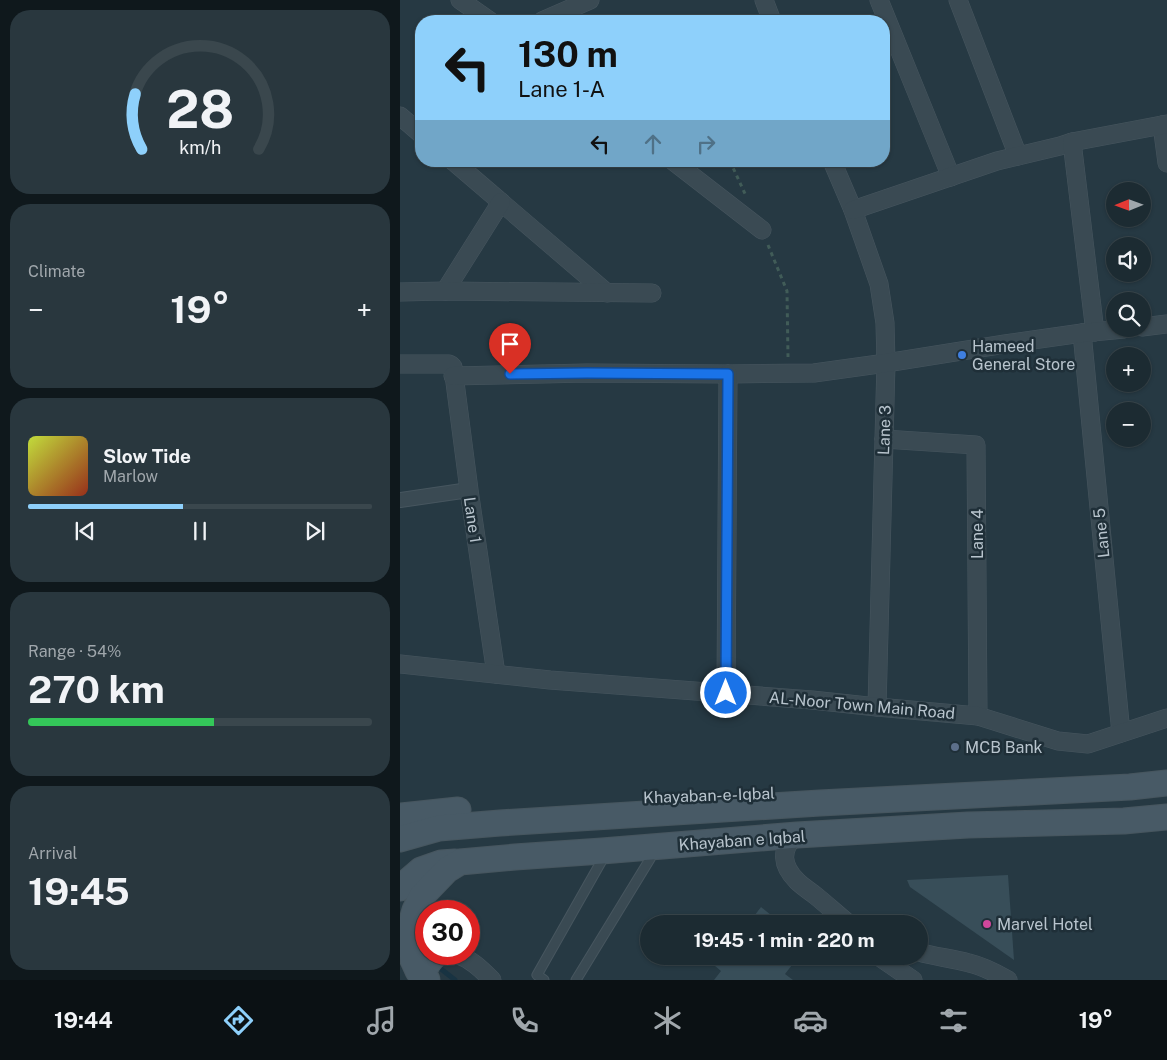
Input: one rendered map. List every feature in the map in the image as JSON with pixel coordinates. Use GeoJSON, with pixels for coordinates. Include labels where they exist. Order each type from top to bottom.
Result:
{"type":"FeatureCollection","features":[{"type":"Feature","properties":{"kind":"main road","name":"Khayaban-e-Iqbal"},"geometry":{"type":"LineString","coordinates":[[400,816],[524,805],[775,789],[820,803],[1130,787],[1167,783]]}},
{"type":"Feature","properties":{"kind":"main road"},"geometry":{"type":"LineString","coordinates":[[400,838],[439,828],[820,803]]}},
{"type":"Feature","properties":{"kind":"main road","name":"Khayaban e Iqbal"},"geometry":{"type":"LineString","coordinates":[[400,888],[421,870],[441,863],[968,824],[1124,821],[1167,817]]}},
{"type":"Feature","properties":{"kind":"main road"},"geometry":{"type":"LineString","coordinates":[[420,900],[432,884],[447,870],[460,862]]}},
{"type":"Feature","properties":{"kind":"main road"},"geometry":{"type":"LineString","coordinates":[[415,910],[410,937],[415,964]]}},
{"type":"Feature","properties":{"kind":"main road"},"geometry":{"type":"LineString","coordinates":[[415,965],[425,978]]}},
{"type":"Feature","properties":{"kind":"main road"},"geometry":{"type":"LineString","coordinates":[[425,978],[427,965]]}},
{"type":"Feature","properties":{"kind":"street"},"geometry":{"type":"LineString","coordinates":[[460,0],[481,15]]}},
{"type":"Feature","properties":{"kind":"street"},"geometry":{"type":"LineString","coordinates":[[556,15],[590,0]]}},
{"type":"Feature","properties":{"kind":"street"},"geometry":{"type":"LineString","coordinates":[[764,0],[770,15]]}},
{"type":"Feature","properties":{"kind":"street"},"geometry":{"type":"LineString","coordinates":[[879,0],[885,15]]}},
{"type":"Feature","properties":{"kind":"street"},"geometry":{"type":"LineString","coordinates":[[958,0],[1018,156]]}},
{"type":"Feature","properties":{"kind":"street"},"geometry":{"type":"LineString","coordinates":[[890,27],[951,177]]}},
{"type":"Feature","properties":{"kind":"street"},"geometry":{"type":"LineString","coordinates":[[400,116],[415,129]]}},
{"type":"Feature","properties":{"kind":"street"},"geometry":{"type":"LineString","coordinates":[[854,210],[997,161],[1072,142],[1164,125],[1167,164]]}},
{"type":"Feature","properties":{"kind":"street","name":"Lane 5"},"geometry":{"type":"LineString","coordinates":[[1072,142],[1121,733]]}},
{"type":"Feature","properties":{"kind":"street"},"geometry":{"type":"LineString","coordinates":[[460,167],[607,293]]}},
{"type":"Feature","properties":{"kind":"street"},"geometry":{"type":"LineString","coordinates":[[681,167],[762,230]]}},
{"type":"Feature","properties":{"kind":"street","name":"Lane 3"},"geometry":{"type":"LineString","coordinates":[[835,167],[854,210],[879,284],[885,323],[886,363],[877,707]]}},
{"type":"Feature","properties":{"kind":"street"},"geometry":{"type":"LineString","coordinates":[[445,291],[501,202]]}},
{"type":"Feature","properties":{"kind":"street"},"geometry":{"type":"LineString","coordinates":[[400,292],[652,293]]}},
{"type":"Feature","properties":{"kind":"street"},"geometry":{"type":"LineString","coordinates":[[1151,326],[1167,324]]}},
{"type":"Feature","properties":{"kind":"street"},"geometry":{"type":"LineString","coordinates":[[400,364],[452,370],[587,373],[814,373],[1106,331]]}},
{"type":"Feature","properties":{"kind":"street","name":"Lane 1"},"geometry":{"type":"LineString","coordinates":[[452,370],[496,674]]}},
{"type":"Feature","properties":{"kind":"street"},"geometry":{"type":"LineString","coordinates":[[726,693],[728,374]]}},
{"type":"Feature","properties":{"kind":"street","name":"Lane 4"},"geometry":{"type":"LineString","coordinates":[[884,439],[976,445],[978,716]]}},
{"type":"Feature","properties":{"kind":"street"},"geometry":{"type":"LineString","coordinates":[[400,500],[469,490]]}},
{"type":"Feature","properties":{"kind":"street","name":"AL-Noor Town Main Road"},"geometry":{"type":"LineString","coordinates":[[400,664],[978,716],[1058,741],[1088,744],[1167,718]]}},
{"type":"Feature","properties":{"kind":"street"},"geometry":{"type":"LineString","coordinates":[[797,836],[785,848],[784,856],[788,868],[797,881],[837,915]]}},
{"type":"Feature","properties":{"kind":"street"},"geometry":{"type":"LineString","coordinates":[[928,955],[969,963],[1008,980]]}},
{"type":"Feature","properties":{"kind":"street"},"geometry":{"type":"LineString","coordinates":[[477,965],[492,980]]}},
{"type":"Feature","properties":{"kind":"street"},"geometry":{"type":"LineString","coordinates":[[891,965],[913,980]]}},
{"type":"Feature","properties":{"kind":"lane"},"geometry":{"type":"LineString","coordinates":[[576,980],[650,859],[649,847]]}},
{"type":"Feature","properties":{"kind":"lane"},"geometry":{"type":"LineString","coordinates":[[544,980],[537,975],[601,862],[602,851]]}},
{"type":"Feature","properties":{"kind":"path"},"geometry":{"type":"LineString","coordinates":[[733,167],[762,230],[787,291],[788,373]]}},
{"type":"Feature","properties":{"kind":"building","name":"Marvel Hotel"},"geometry":{"type":"Polygon","coordinates":[[[1008,875],[1014,960],[910,887],[907,880],[1008,875]]]}},
{"type":"Feature","properties":{"kind":"building"},"geometry":{"type":"Polygon","coordinates":[[[761,907],[771,915],[755,915],[761,907]]]}},
{"type":"Feature","properties":{"kind":"building"},"geometry":{"type":"Polygon","coordinates":[[[714,965],[792,965],[785,974],[793,980],[714,980],[721,971],[714,965]]]}},
{"type":"Feature","properties":{"kind":"waterway"},"geometry":{"type":"LineString","coordinates":[[436,965],[455,980]]}},
{"type":"Feature","properties":{"kind":"place","name":"Hameed General Store"},"geometry":{"type":"Point","coordinates":[962,355]}},
{"type":"Feature","properties":{"kind":"place","name":"MCB Bank"},"geometry":{"type":"Point","coordinates":[955,747]}},
{"type":"Feature","properties":{"kind":"place","name":"Marvel Hotel"},"geometry":{"type":"Point","coordinates":[987,924]}},
{"type":"Feature","properties":{"kind":"route"},"geometry":{"type":"LineString","coordinates":[[510,374],[728,374],[726,693]]}}]}
